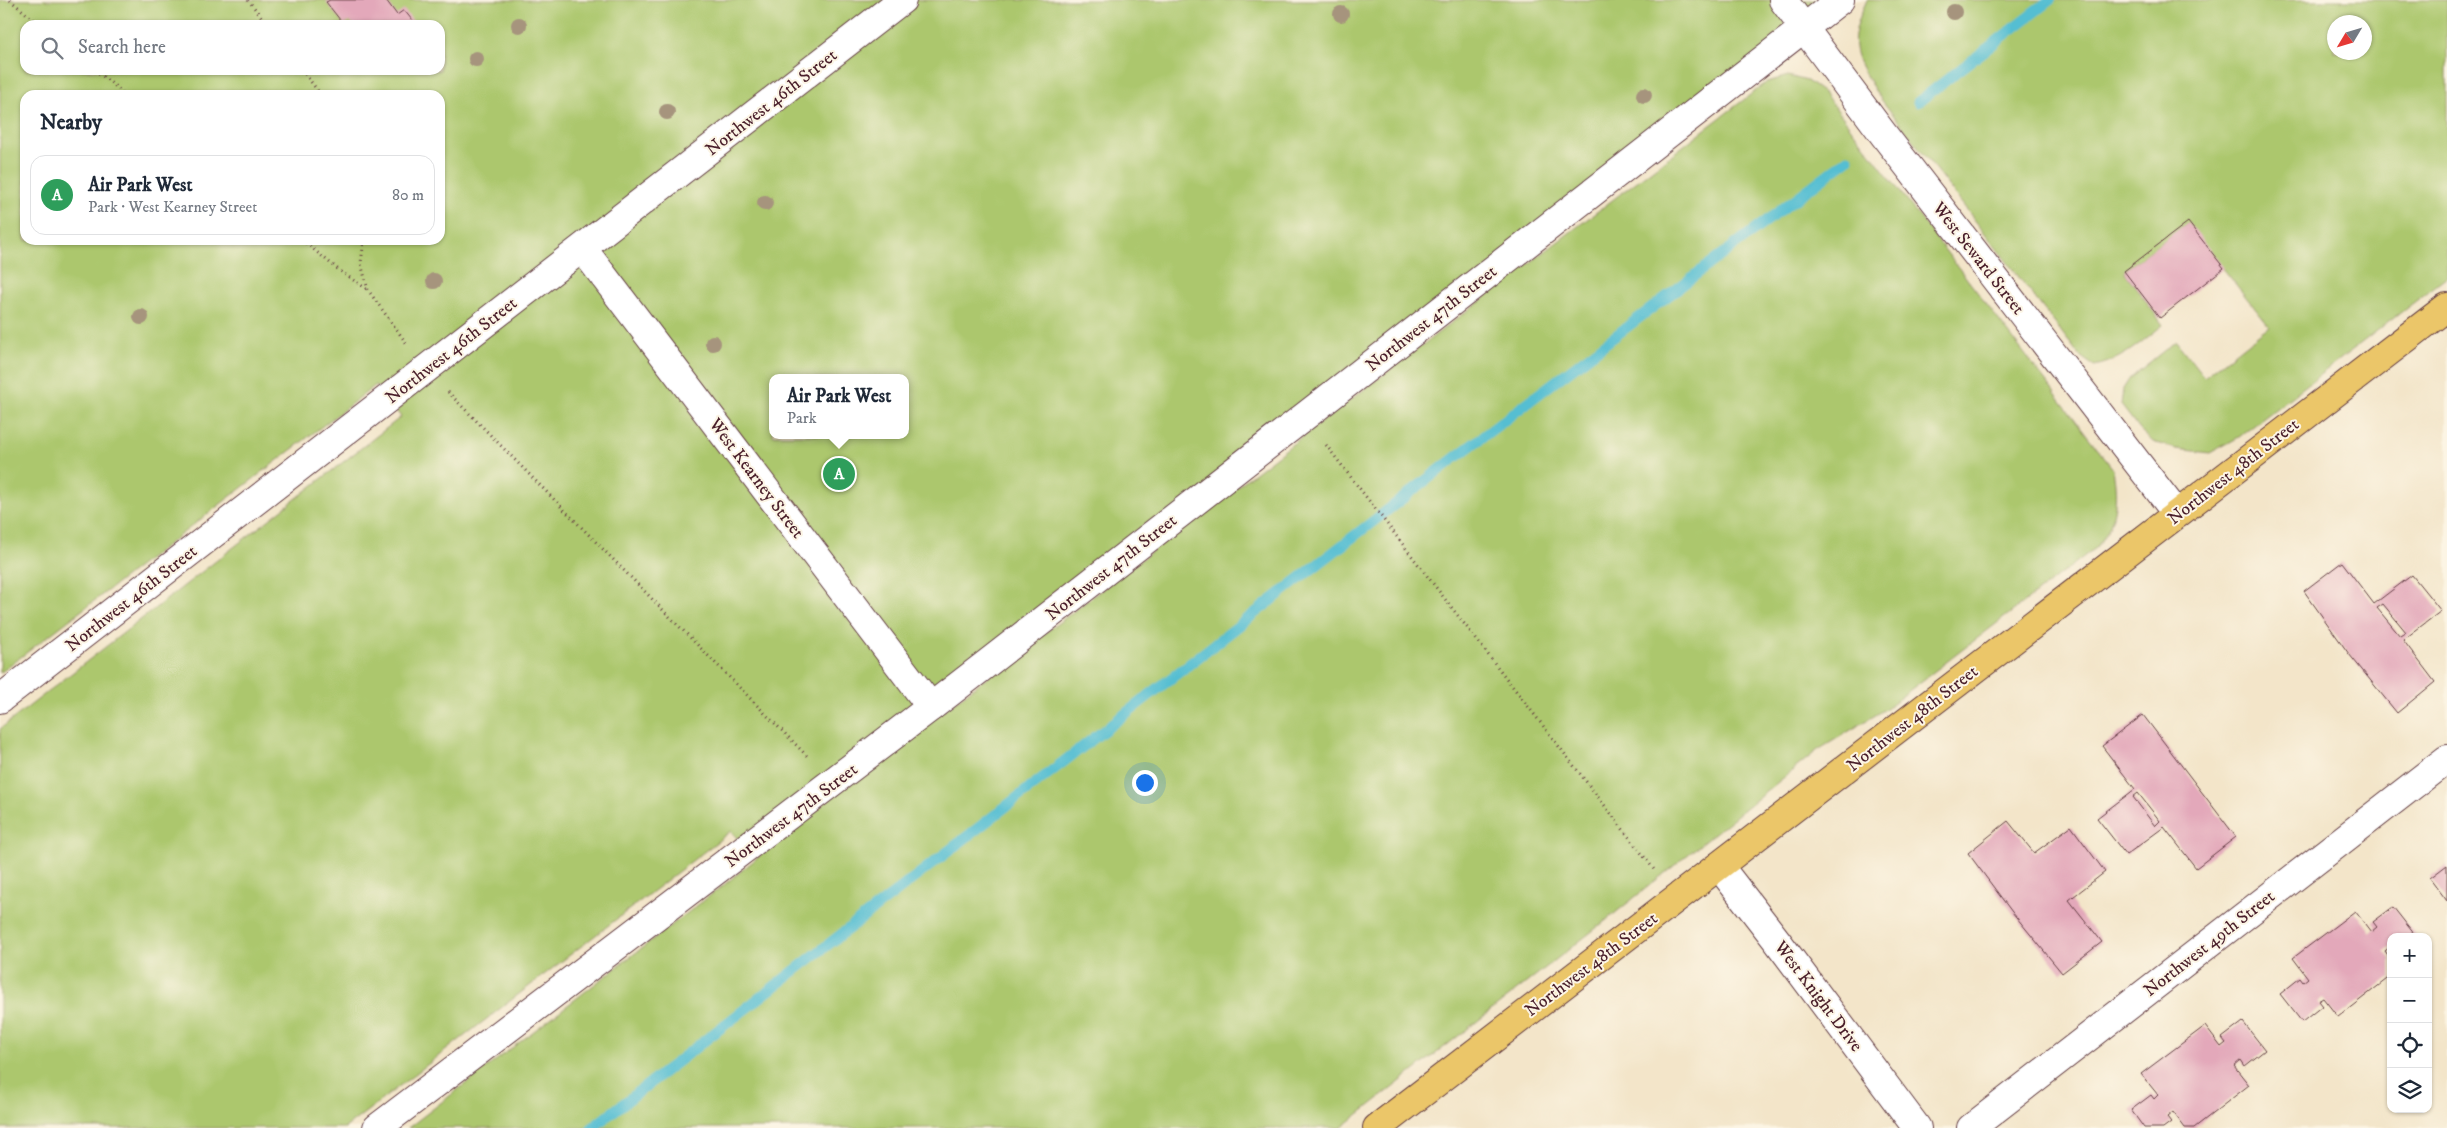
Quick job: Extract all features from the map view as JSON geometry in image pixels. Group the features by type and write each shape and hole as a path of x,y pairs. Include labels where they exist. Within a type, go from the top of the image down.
{"main road":[{"name":"Northwest 48th Street","path":"1377,1128 2447,307"}],"street":[{"name":"Northwest 46th Street","path":"0,699 902,0"},
{"name":"West Seward Street","path":"1783,0 1884,135 2177,514"},
{"name":"Northwest 47th Street","path":"377,1128 833,782 1840,0"},
{"name":"West Kearney Street","path":"583,249 930,707"},
{"name":"Northwest 49th Street","path":"1971,1128 2447,758"},
{"name":"West Knight Drive","path":"1719,866 1917,1128"}],"path":[{"path":"10,0 34,20"},
{"path":"248,0 264,20"},
{"path":"101,75 120,90"},
{"path":"306,75 317,90"},
{"path":"308,245 340,271 368,290 426,370 833,782"},
{"path":"363,245 361,263 368,290"},
{"path":"1326,445 1658,875"}],"green space":[{"path":"0,0 1840,0 746,849 731,831 345,1128 0,1128 0,729 401,417 376,385 0,673"},
{"path":"1867,0 2447,0 2447,277 2239,437 2210,453 2176,449 2153,442 2140,430 2121,405 2123,389 2130,378 2176,341 2204,377 2269,326 2187,223 2124,271 2163,325 2131,350 2104,364 2094,366 2080,356 1877,94 1858,59 1855,49 1856,28"},
{"path":"1788,76 1807,81 1825,94 2113,469 2115,501 2112,521 2095,548 1884,710 1818,750 1604,922 1341,1128 408,1128 725,884 863,772 1767,82"}],"building":[{"path":"330,0 386,0 397,15 404,10 412,20 340,20 326,2"},
{"path":"2188,222 2224,268 2160,318 2124,271"},
{"path":"2342,562 2374,604 2412,575 2441,611 2403,640 2435,682 2397,713 2349,654 2304,591","holes":["2383,604 2406,632 2400,636 2377,608"]},
{"path":"2143,715 2236,837 2196,868 2164,827 2126,855 2097,818 2135,789 2102,746","holes":["2138,793 2160,821 2155,826 2133,797"]},
{"path":"2008,821 2034,853 2071,826 2105,872 2069,900 2102,942 2062,973 2012,912 1968,853"},
{"path":"2447,865 2447,901 2430,878"},
{"path":"2393,907 2413,933 2387,933 2387,949 2385,951 2387,954 2387,979 2338,1017 2323,998 2318,1001 2322,1006 2302,1022 2280,994 2300,978 2303,982 2308,978 2293,958 2355,911 2371,932 2377,927 2373,922"},
{"path":"2243,1022 2265,1050 2245,1066 2241,1060 2234,1066 2249,1085 2194,1128 2185,1128 2173,1112 2167,1117 2171,1122 2163,1128 2144,1128 2131,1110 2151,1095 2154,1099 2158,1095 2141,1074 2205,1026 2221,1047 2226,1043 2222,1038"}],"waterway":[{"path":"1918,102 2050,0"},
{"path":"592,1128 1456,457 1848,159"}],"place":[{"name":"Air Park West","path":"839,474"}]}
